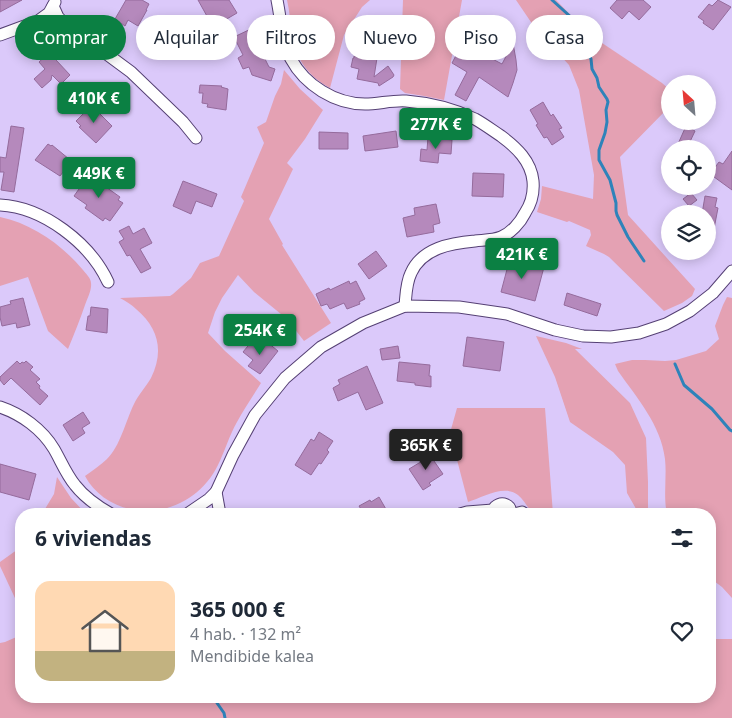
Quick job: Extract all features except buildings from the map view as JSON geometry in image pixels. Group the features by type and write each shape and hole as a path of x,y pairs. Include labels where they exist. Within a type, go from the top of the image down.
{"street":[{"path":"277,0 284,39 291,60 310,83 322,92 335,98 364,104 404,101 440,106 474,118 506,140 521,154 530,169 533,179 531,198 528,208 517,225 501,237 440,247 425,255 419,260 410,274 405,306"},
{"path":"46,15 54,3"},
{"path":"0,35 15,29"},
{"path":"114,60 131,72 183,122 196,138"},
{"path":"0,205 26,209 52,222 76,239 95,260 108,282"},
{"path":"196,508 209,500 216,492 255,414 285,378 321,347 363,323 405,306 459,307 507,314 555,330 583,336 611,337 639,333 674,320 712,293 732,271"},
{"path":"0,406 11,410 41,433 53,448 74,484 99,508"},
{"path":"216,492 219,508"},
{"path":"496,508 497,505 503,503 510,508"}],"shaded area":[{"path":"287,0 370,0 357,15 345,15 345,33 330,88 310,73 300,60 335,60 335,15 290,15"},
{"path":"403,0 462,0 459,15 445,15 445,60 451,60 444,100 405,93 400,89 401,60 435,60 435,15 402,15"},
{"path":"516,0 556,0 571,15 526,15"},
{"path":"603,44 661,82 661,115 620,157 628,215 661,251 661,260 669,260 695,289 692,296 664,311 609,257 586,246 591,235 590,230 569,221 567,222 537,212 542,186 593,199 594,175 579,90 569,65 564,60 603,60"},
{"path":"284,70 300,89 323,110 287,163 293,169 269,219 282,245 331,323 304,341 287,319 254,292 238,275 222,298 208,333 261,383 234,427 218,465 203,487 193,496 182,502 165,508 126,508 116,505 98,493 85,476 105,461 116,448 131,410 151,378 158,350 157,341 150,324 129,303 120,298 170,296 191,278 200,263 219,256 244,201 241,197 264,143 257,127 266,122 281,84"},
{"path":"0,217 24,225 46,237 66,252 90,279 90,291 68,349 48,331 28,277 0,286"},
{"path":"727,297 732,298 732,598 716,582 716,508 666,508 665,459 659,435 647,412 615,364 632,360 676,360 706,351 719,339 715,326"},
{"path":"536,336 582,349 575,349 630,403 646,438 648,508 636,508 627,493 625,465 613,452 570,422 555,377"},
{"path":"457,408 545,408 553,508 528,508 518,495 506,491 493,493 468,502 450,433"},
{"path":"57,477 80,508 46,508 54,494"},
{"path":"15,551 15,598 0,566 0,562"},
{"path":"15,638 15,703 716,703 716,639 732,639 732,718 0,718 0,643"}],"waterway":[{"path":"552,0 573,19 583,36 585,47 591,59 592,69 599,87 607,99 607,122 599,150 599,160 610,180 617,215 628,237 644,261"},
{"path":"675,364 684,385 712,409 732,431"},
{"path":"217,703 225,718"}]}
